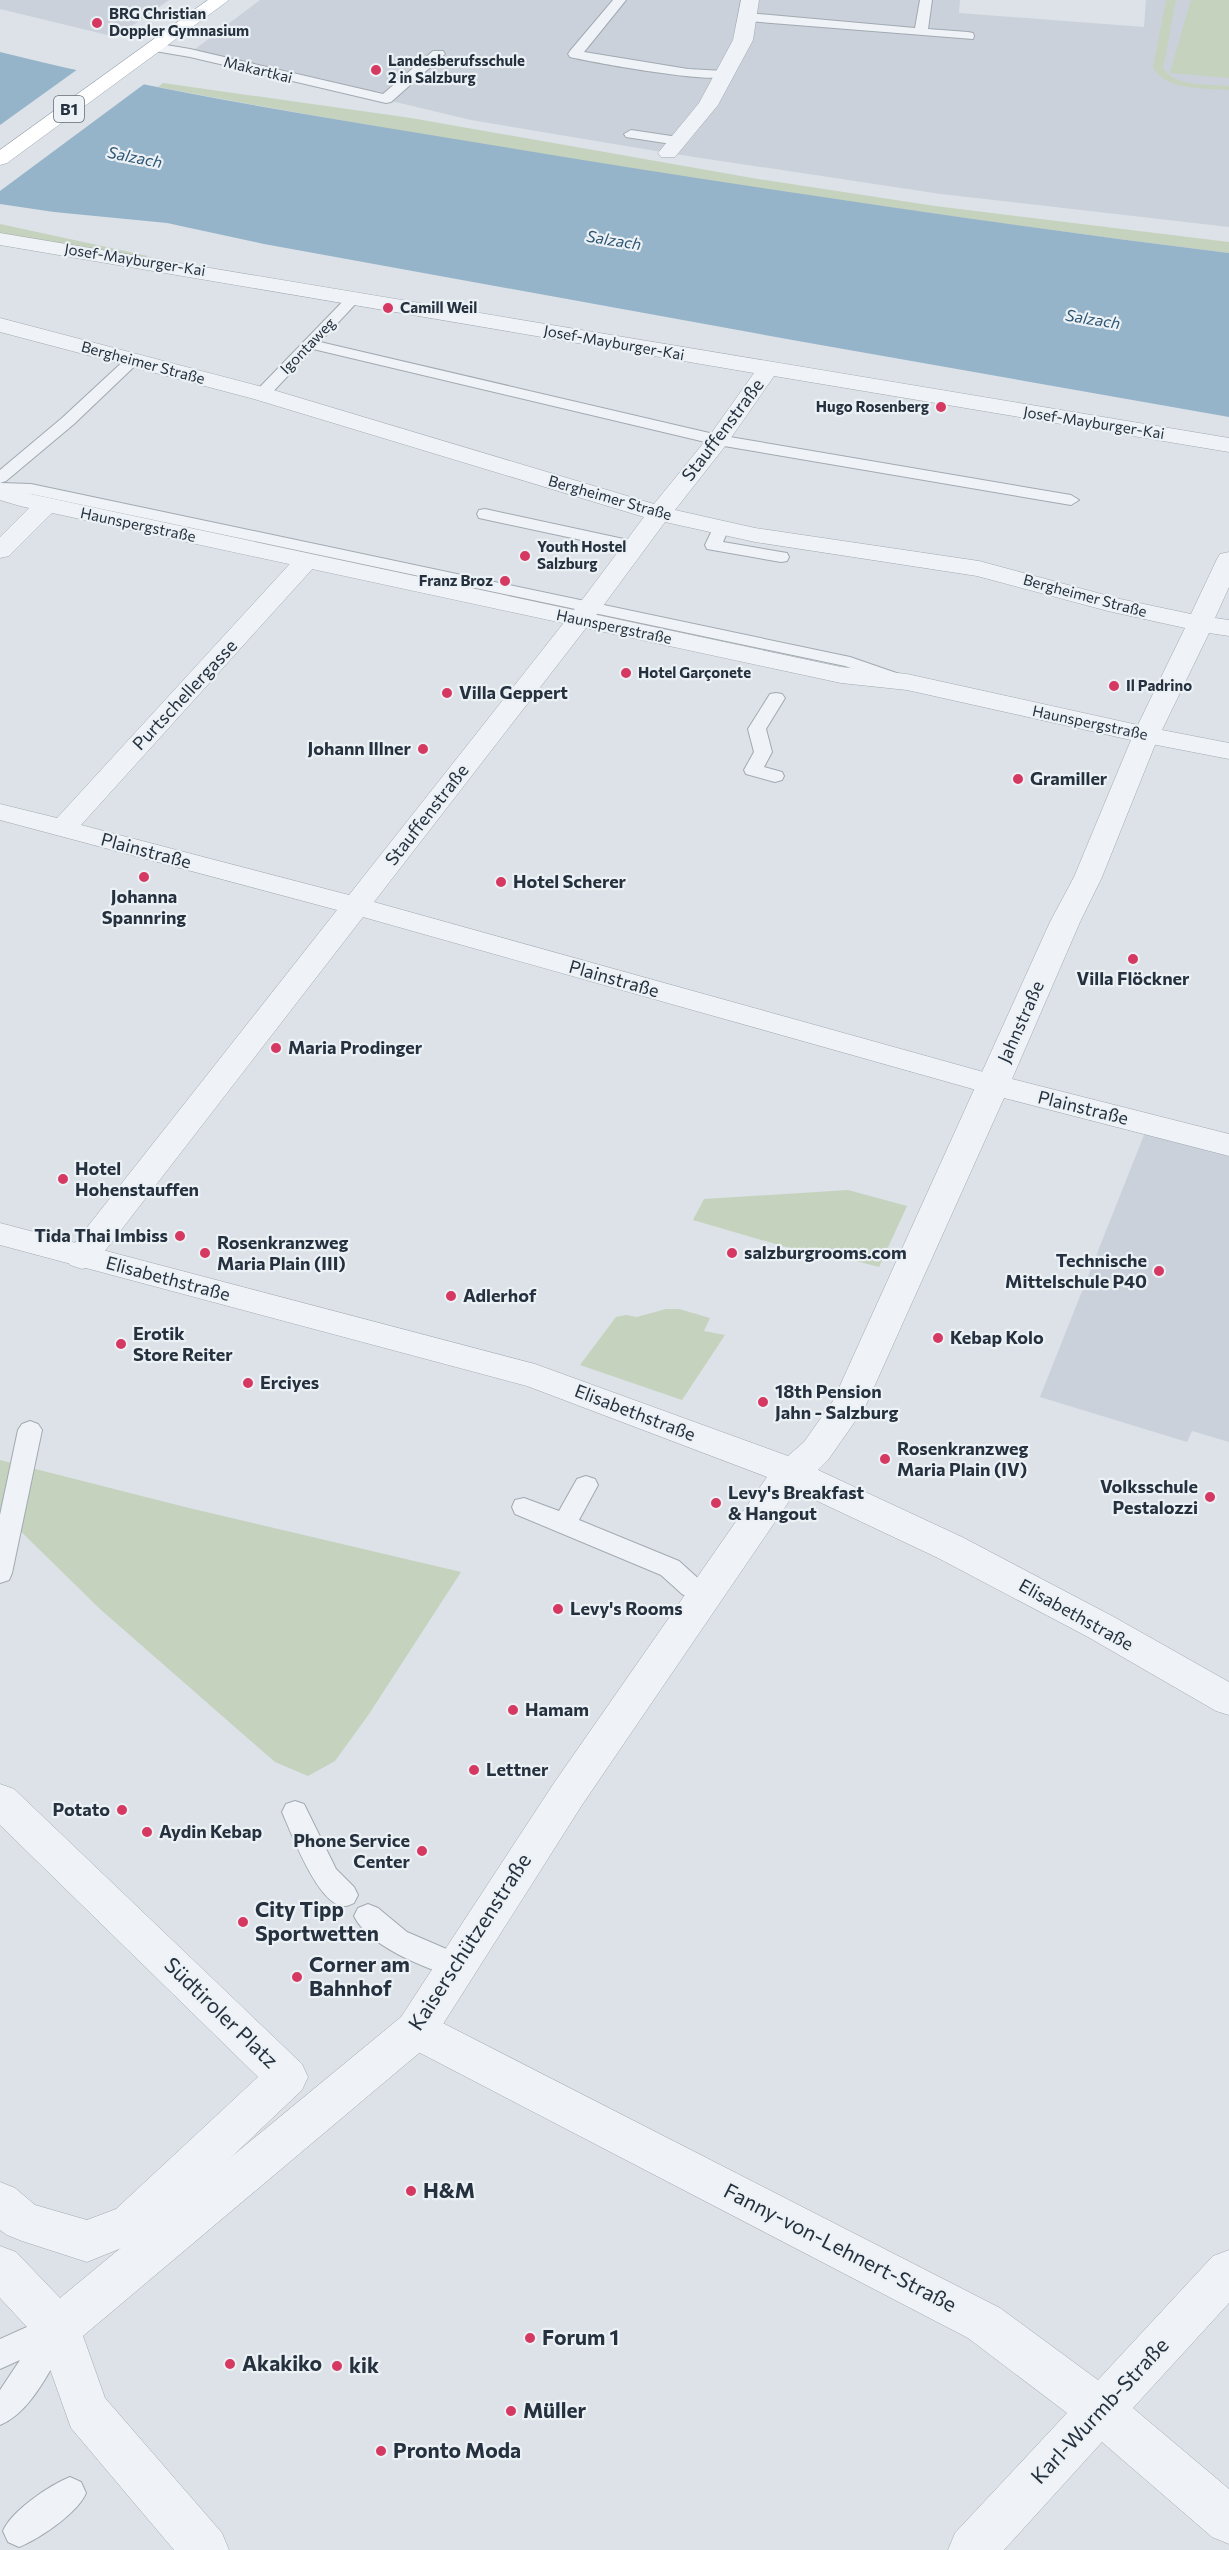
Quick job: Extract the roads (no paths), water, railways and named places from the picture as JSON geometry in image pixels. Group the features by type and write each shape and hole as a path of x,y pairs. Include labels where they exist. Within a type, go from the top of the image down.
{"main road":[{"name":"B1","path":"0,159 220,0"}],"street":[{"path":"673,147 708,105 743,40 749,9"},
{"name":"Josef-Mayburger-Kai","path":"0,239 217,273 767,370 1229,445"},
{"name":"Bergheimer Straße","path":"0,325 262,394 660,513 721,528 979,569 1117,606 1229,628"},
{"name":"Stauffenstraße","path":"82,1257 584,613 633,546 718,440 767,370"},
{"name":"Haunspergstraße","path":"0,490 46,505 306,561 584,613 841,675 907,682 1229,751"},
{"path":"0,551 46,505"},
{"name":"Jahnstraße","path":"793,1474 816,1450 848,1407 1065,922 1088,877 1146,735 1229,559"},
{"name":"Purtschellergasse","path":"63,829 306,561"},
{"name":"Plainstraße","path":"0,812 356,906 994,1085 1229,1145"},
{"name":"Elisabethstraße","path":"0,1234 535,1376 759,1458 949,1547 1101,1627 1154,1666 1229,1700"},
{"name":"Kaiserschützenstraße","path":"58,2328 416,2030 455,1966 568,1794 780,1485 793,1474"},
{"name":"Südtiroler Platz","path":"0,1800 287,2077 130,2224 87,2241 22,2221 0,2202"},
{"name":"Fanny-von-Lehnert-Straße","path":"416,2030 984,2323 1101,2411 1229,2520"},
{"path":"0,2266 58,2328 87,2412 205,2550"},
{"name":"Karl-Wurmb-Straße","path":"972,2550 1229,2271"}],"lane":[{"path":"620,0 575,54 688,72 724,75"},
{"path":"921,31 926,0"},
{"path":"749,9 968,36"},
{"name":"Makartkai","path":"154,47 190,53 386,99 438,54"},
{"path":"631,134 673,147"},
{"name":"Igontaweg","path":"262,394 354,298"},
{"path":"310,344 718,440 1071,500"},
{"path":"0,478 68,421 134,359"},
{"path":"0,490 31,489 584,613"},
{"path":"485,514 633,546"},
{"path":"721,528 713,545 781,557"},
{"path":"775,776 753,771 763,752 757,729 776,698"},
{"path":"0,1573 30,1430"},
{"path":"564,1524 586,1485"},
{"path":"524,1507 670,1568 691,1587 705,1594"},
{"path":"295,1812 326,1876 344,1895"},
{"path":"368,1916 397,1940 455,1966"},
{"path":"0,2354 58,2328"},
{"path":"0,2410 14,2398 58,2328"},
{"path":"19,2531 70,2493"}],"water":[{"name":"Salzach","path":"0,52 116,79 233,101 562,157 943,215 1229,253 1229,417 264,244 167,223 54,212 0,204"}],"place":[{"name":"BRG Christian Doppler Gymnasium","path":"97,23"},
{"name":"Landesberufsschule 2 in Salzburg","path":"376,70"},
{"name":"Camill Weil","path":"388,308"},
{"name":"Hugo Rosenberg","path":"941,407"},
{"name":"Youth Hostel Salzburg","path":"525,556"},
{"name":"Franz Broz","path":"505,581"},
{"name":"Hotel Garçonete","path":"626,673"},
{"name":"Il Padrino","path":"1114,686"},
{"name":"Villa Geppert","path":"447,693"},
{"name":"Johann Illner","path":"423,749"},
{"name":"Gramiller","path":"1018,779"},
{"name":"Johanna Spannring","path":"144,877"},
{"name":"Hotel Scherer","path":"501,882"},
{"name":"Villa Flöckner","path":"1133,959"},
{"name":"Maria Prodinger","path":"276,1048"},
{"name":"Hotel Hohenstauffen","path":"63,1179"},
{"name":"Tida Thai Imbiss","path":"180,1236"},
{"name":"Rosenkranzweg Maria Plain (III)","path":"205,1253"},
{"name":"salzburgrooms.com","path":"732,1253"},
{"name":"Technische Mittelschule P40","path":"1159,1271"},
{"name":"Adlerhof","path":"451,1296"},
{"name":"Kebap Kolo","path":"938,1338"},
{"name":"Erotik Store Reiter","path":"121,1344"},
{"name":"Erciyes","path":"248,1383"},
{"name":"18th Pension Jahn - Salzburg","path":"763,1402"},
{"name":"Rosenkranzweg Maria Plain (IV)","path":"885,1459"},
{"name":"Volksschule Pestalozzi","path":"1210,1497"},
{"name":"Levy's Breakfast & Hangout","path":"716,1503"},
{"name":"Levy's Rooms","path":"558,1609"},
{"name":"Hamam","path":"513,1710"},
{"name":"Lettner","path":"474,1770"},
{"name":"Potato","path":"122,1810"},
{"name":"Aydin Kebap","path":"147,1832"},
{"name":"Phone Service Center","path":"422,1851"},
{"name":"City Tipp Sportwetten","path":"243,1922"},
{"name":"Corner am Bahnhof","path":"297,1977"},
{"name":"H&M","path":"411,2191"},
{"name":"Forum 1","path":"530,2338"},
{"name":"Akakiko","path":"230,2364"},
{"name":"kik","path":"337,2366"},
{"name":"Müller","path":"511,2411"},
{"name":"Pronto Moda","path":"381,2451"}]}
